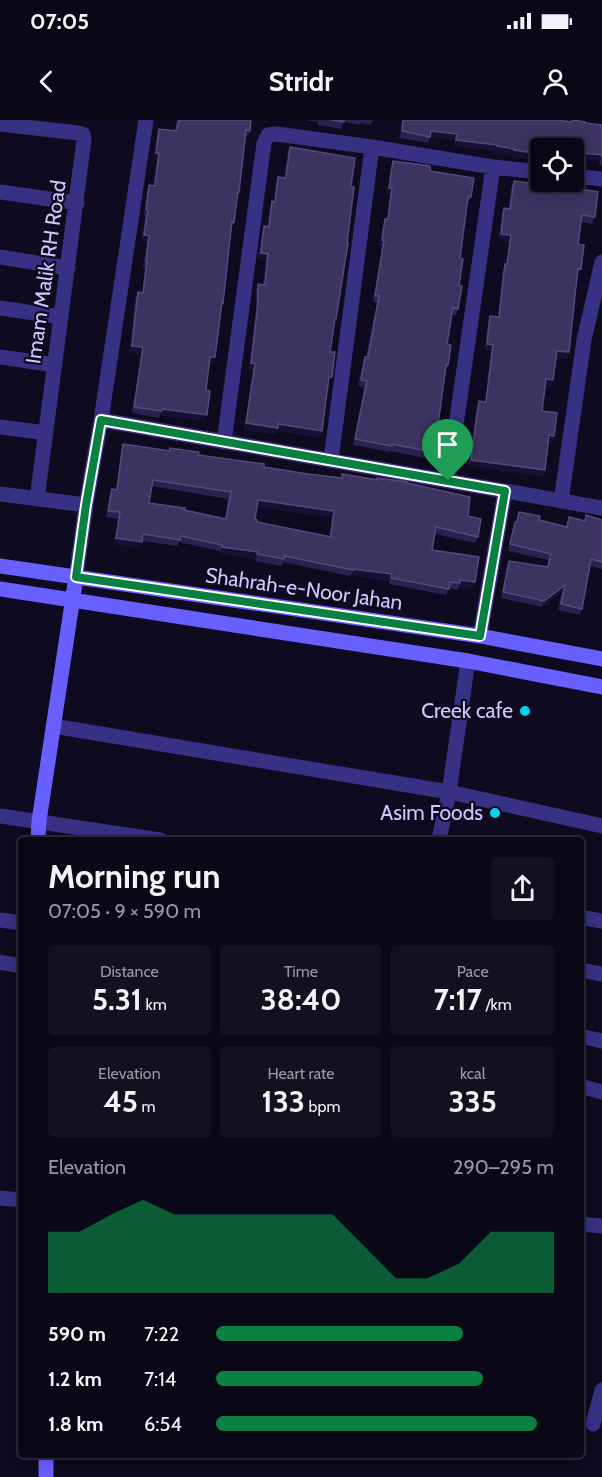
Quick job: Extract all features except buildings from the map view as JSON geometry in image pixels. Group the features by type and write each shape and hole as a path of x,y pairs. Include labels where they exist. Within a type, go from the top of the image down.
{"main road":[{"name":"Shahrah-e-Noor Jahan","path":"0,566 480,636 596,658"},
{"path":"38,837 76,577"},
{"path":"0,589 468,661 602,687"},
{"path":"584,682 596,658"},
{"path":"46,1458 46,1477"}],"street":[{"path":"76,577 146,120"},
{"name":"Imam Malik RH Road","path":"0,124 83,134 84,140 37,499"},
{"path":"224,442 264,143 268,135 277,134 372,147 530,171"},
{"path":"331,460 372,147"},
{"path":"448,481 494,167"},
{"path":"584,177 602,179"},
{"path":"0,192 77,203"},
{"path":"0,257 68,268"},
{"path":"561,501 584,340 602,262"},
{"path":"0,308 62,316"},
{"path":"0,357 55,365"},
{"path":"101,420 602,508"},
{"path":"0,427 46,433"},
{"path":"480,636 505,491"},
{"path":"0,494 86,505"},
{"path":"441,837 468,661"},
{"path":"53,726 449,792 602,826"},
{"path":"0,816 141,837"},
{"path":"584,917 602,921"},
{"path":"0,920 18,923"},
{"path":"0,962 18,965"},
{"path":"584,971 602,974"},
{"path":"584,1037 602,1041"},
{"path":"584,1087 602,1092"},
{"path":"0,1198 18,1200"},
{"path":"584,1224 602,1226"},
{"path":"593,1424 602,1390"}],"place":[{"name":"Creek cafe","path":"525,711"},
{"name":"Asim Foods","path":"495,813"}],"route":[{"path":"101,420 448,481 505,491 480,636 76,577 101,420"}]}
